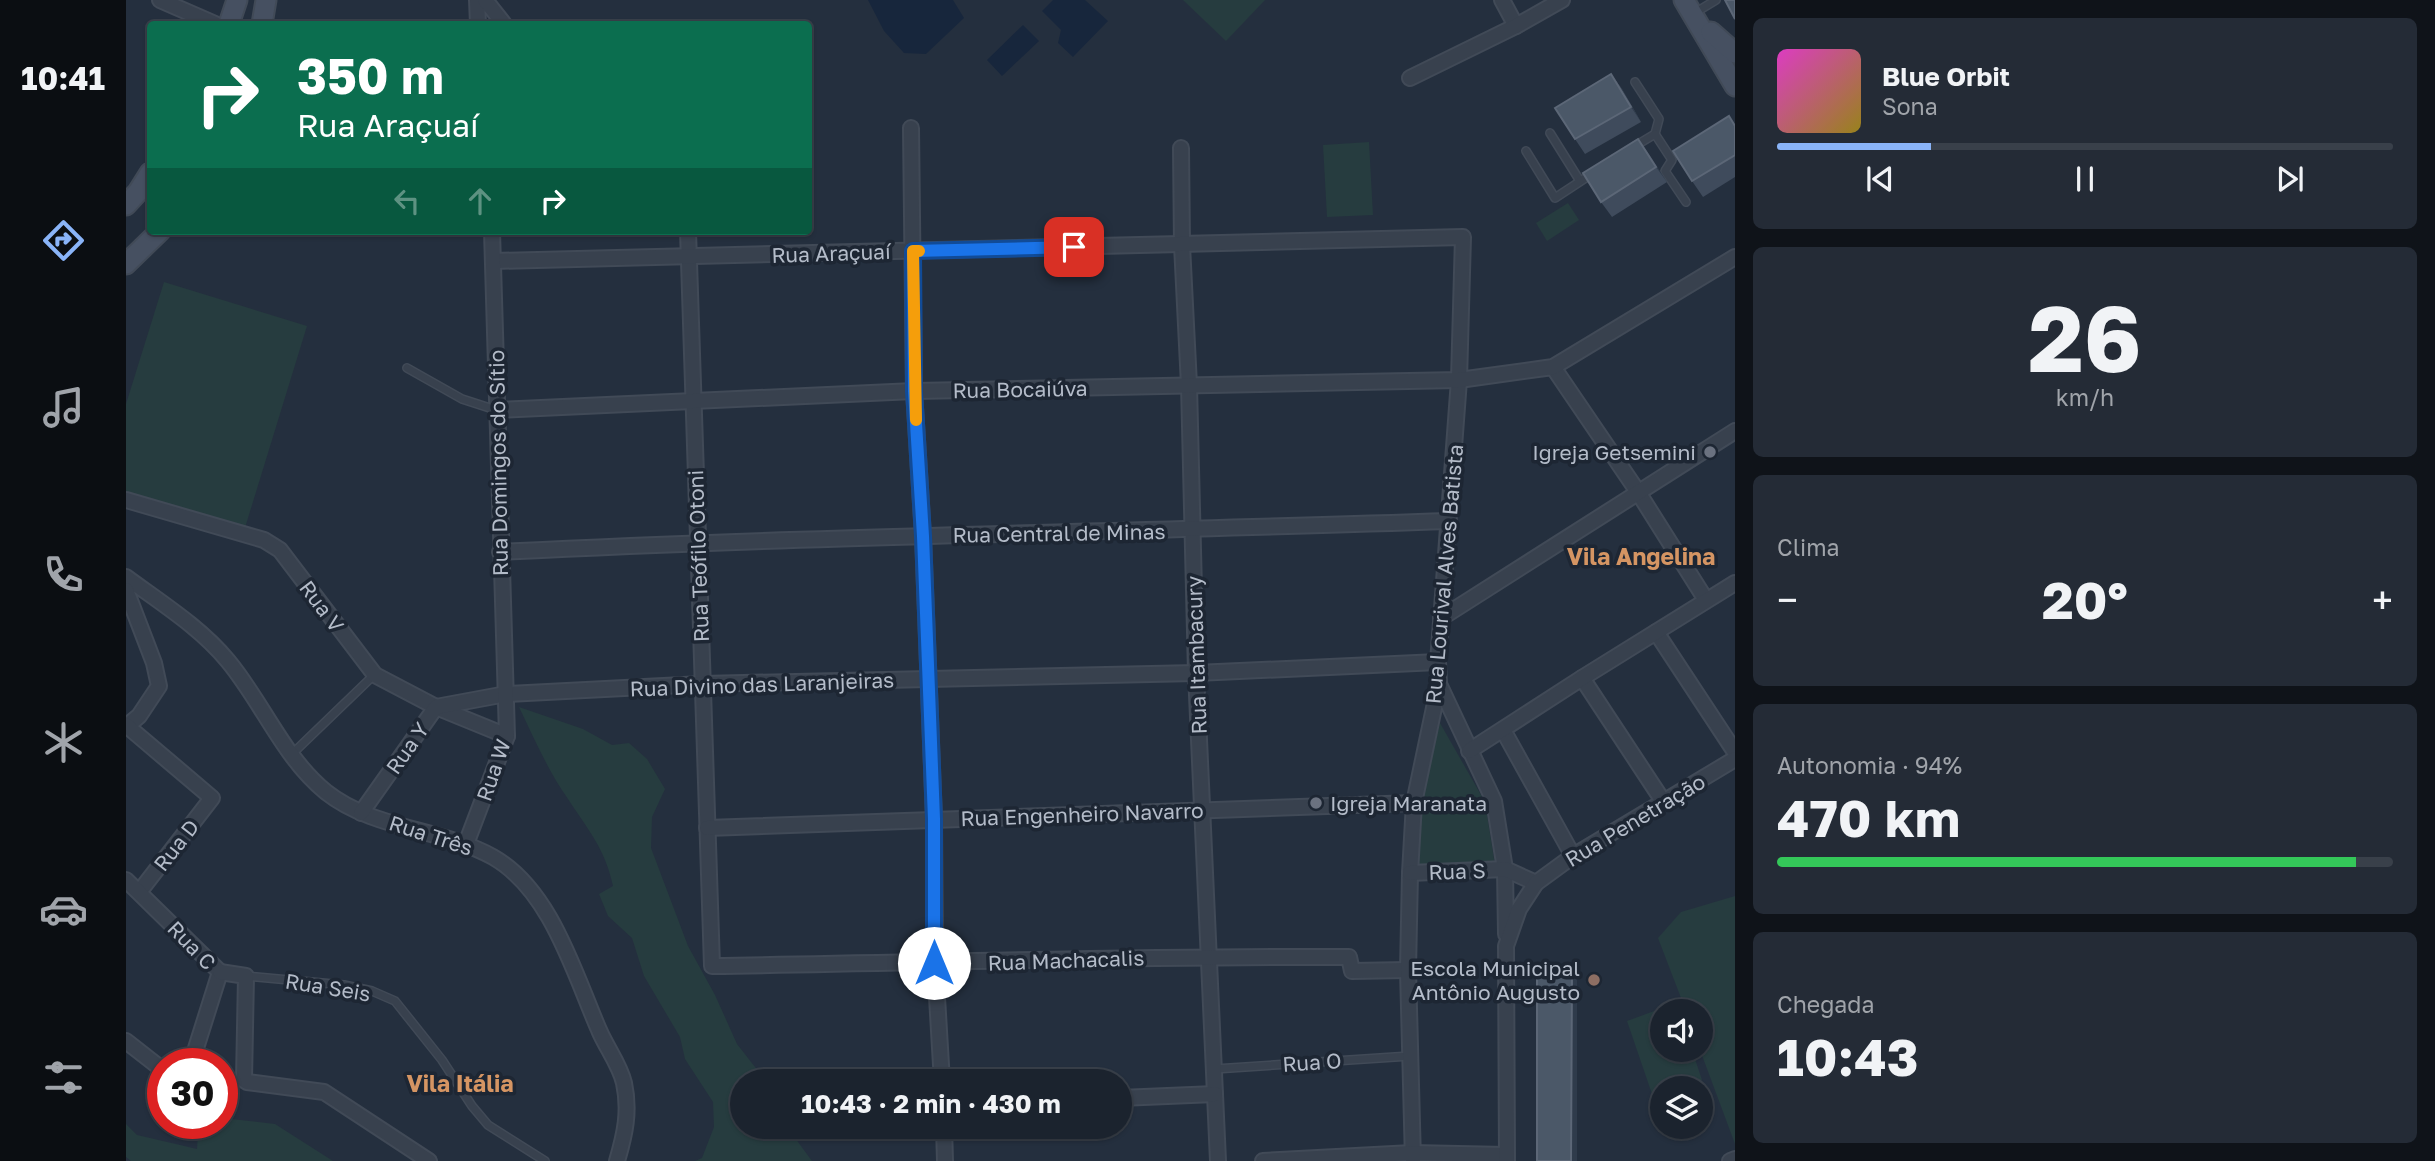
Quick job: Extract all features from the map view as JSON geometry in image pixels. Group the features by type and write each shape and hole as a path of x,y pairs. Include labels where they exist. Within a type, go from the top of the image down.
{"street":[{"path":"160,0 208,21"},
{"path":"230,21 237,0"},
{"path":"262,21 266,0"},
{"path":"477,0 478,21"},
{"path":"485,0 502,21"},
{"path":"1502,0 1516,26"},
{"path":"1410,78 1516,26 1562,0"},
{"path":"1692,12 1735,53"},
{"path":"1692,12 1735,86"},
{"path":"911,128 914,391 923,536 934,819 934,963 941,1069"},
{"name":"Rua Itambacury","path":"1181,148 1196,673 1218,1161"},
{"path":"126,205 147,178"},
{"path":"126,264 156,235"},
{"name":"Rua Domingos do Sítio","path":"492,235 506,694"},
{"name":"Rua Teófilo Otoni","path":"688,235 712,966"},
{"name":"Rua Araçuaí","path":"494,261 1463,237"},
{"name":"Rua Lourival Alves Batista","path":"1413,1157 1408,970 1410,873 1415,803 1439,684 1438,662 1459,380 1463,237"},
{"path":"1706,600 1638,492 1553,367 1735,257"},
{"name":"Rua Bocaiúva","path":"496,410 914,391 1459,380 1553,367"},
{"path":"1441,618 1735,431"},
{"name":"Rua V","path":"126,500 264,540 280,550 375,675 436,707 507,736"},
{"name":"Rua Central de Minas","path":"500,552 698,542 1449,521"},
{"name":"Rua Três","path":"126,577 198,630 229,662 291,755 327,792 361,813 466,844 496,859 525,883 552,922 624,1082 627,1127 617,1161"},
{"path":"1469,751 1735,583"},
{"path":"126,590 154,663 159,686 139,716 126,726"},
{"path":"1656,632 1735,752"},
{"name":"Rua Divino das Laranjeiras","path":"506,694 702,684 1196,673 1438,662"},
{"path":"1582,678 1664,801"},
{"path":"1263,1161 1413,1157 1507,1158 1504,869 1494,801 1439,684"},
{"name":"Rua Y","path":"361,813 436,707 506,694"},
{"name":"Rua W","path":"466,844 507,736 506,694"},
{"name":"Rua D","path":"126,726 212,798 140,891"},
{"path":"1503,730 1573,856"},
{"name":"Rua Penetração","path":"1536,883 1573,856 1735,759"},
{"name":"Rua Engenheiro Navarro","path":"707,828 1415,803"},
{"path":"1504,869 1536,883 1519,909 1506,946"},
{"name":"Rua S","path":"1410,873 1504,869"},
{"name":"Rua C","path":"126,880 220,972 196,1048"},
{"name":"Rua Machacalis","path":"712,966 1209,956 1349,957 1352,971 1408,970"},
{"path":"220,972 246,976 244,1080 324,1092 429,1161"},
{"path":"126,1041 147,1057"},
{"path":"1132,1097 1215,1094"},
{"path":"944,1139 945,1161"},
{"path":"1730,1161 1735,1159"}],"lane":[{"path":"1692,12 1716,0"},
{"path":"1623,154 1655,134 1659,119 1635,82"},
{"path":"1550,133 1580,181"},
{"path":"1655,134 1672,160"},
{"path":"1526,151 1555,198 1601,168"},
{"path":"1682,155 1672,160 1665,171 1686,202"},
{"path":"407,368 462,398 496,410"},
{"path":"291,755 375,675"},
{"name":"Rua Seis","path":"246,976 344,985 372,991 395,1001 442,1060 488,1125 545,1161"},
{"name":"Rua O","path":"1214,1069 1410,1056"}],"green space":[{"path":"1183,0 1265,0 1226,41"},
{"path":"1369,142 1373,215 1327,217 1323,145"},
{"path":"1568,203 1579,220 1547,241 1536,223"},
{"path":"164,282 307,326 244,531 126,496 126,404"},
{"path":"519,707 583,729 612,745 629,743 647,759 665,789 652,817 651,848 688,946 715,995 737,1044 757,1069 730,1069 730,1139 796,1139 812,1161 695,1161 702,1158 714,1127 713,1102 685,1059 680,1037 644,976 632,938 608,916 599,894 613,886 610,873 595,840 542,754"},
{"path":"1440,723 1485,802 1495,865 1417,864 1419,805"},
{"path":"1735,896 1735,1144 1713,1085 1713,1076 1710,1076 1704,1062 1713,1062 1713,999 1681,999 1658,938 1681,912"},
{"path":"1650,1013 1650,1062 1696,1062 1701,1076 1650,1076 1650,1088 1627,1021"},
{"path":"238,1120 275,1124 333,1161 131,1161 126,1157 126,1124 137,1135 147,1139 197,1149 198,1139 238,1139"}],"water":[{"path":"868,0 953,0 964,18 926,54 904,53 884,31"},
{"path":"1053,0 1085,0 1108,21 1073,57 1058,43 1061,30 1042,11"},
{"path":"1023,25 1039,41 1002,76 987,60"}],"building":[{"path":"1725,0 1735,0 1735,19"},
{"path":"1611,74 1631,107 1575,139 1555,108"},
{"path":"1729,116 1735,126 1735,155 1692,181 1673,151"},
{"path":"1638,139 1656,167 1601,202 1583,173"},
{"path":"1537,972 1572,972 1571,1161 1537,1161"}],"slow traffic":[{"path":"916,420 913,251 919,251"}],"place":[{"name":"Igreja Getsemini","path":"1710,452"},
{"name":"Igreja Maranata","path":"1316,803"},
{"name":"Escola Municipal Antônio Augusto","path":"1594,980"}],"district":[{"name":"Vila Angelina","path":"1641,556"},
{"name":"Vila Itália","path":"460,1083"}],"route":[{"path":"934,963 934,819 923,536 914,391 913,251 1074,247"}]}
